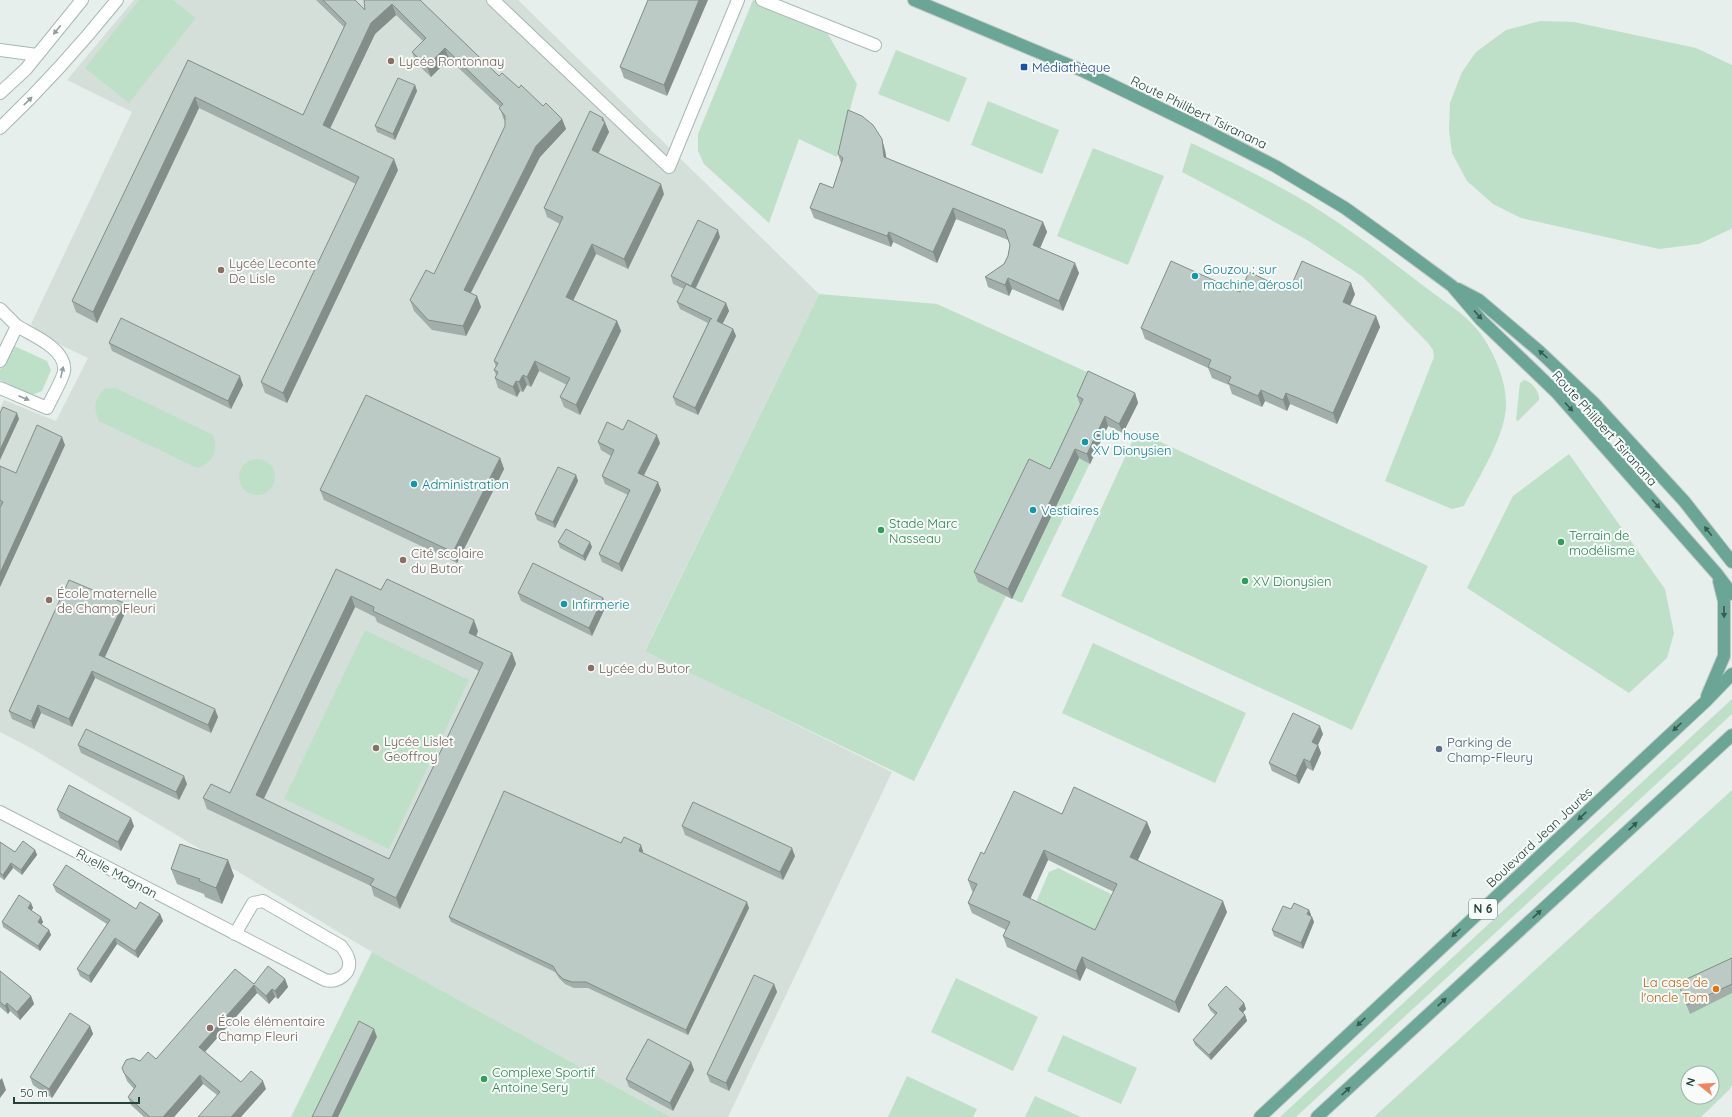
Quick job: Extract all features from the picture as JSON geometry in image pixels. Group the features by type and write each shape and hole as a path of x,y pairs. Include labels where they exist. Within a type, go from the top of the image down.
{"main road":[{"name":"Route Philibert Tsiranana","path":"914,0 1081,70 1275,166 1345,208 1452,286 1479,300 1539,351 1594,403 1684,501 1732,562"},
{"name":"Route Philibert Tsiranana","path":"1452,286 1481,320 1557,393 1717,574 1732,594"},
{"path":"1706,701 1724,656 1724,601 1717,574"},
{"name":"Boulevard Jean Jaurès","path":"1260,1117 1706,701 1732,674"},
{"path":"1317,1117 1732,735"}],"street":[{"path":"0,93 26,68 82,0"},
{"path":"0,128 69,58 117,0"},
{"path":"493,0 669,167 738,0"},
{"path":"762,0 875,45"},
{"path":"0,50 37,55"},
{"path":"0,308 17,326 58,352 64,360 64,372 47,408 0,388"},
{"path":"0,361 17,326"},
{"name":"Ruelle Magnan","path":"0,812 324,980 332,982 339,980 346,972 350,963 348,955 341,946 263,901 253,903 236,934"}],"shaded area":[{"name":"Cité scolaire du Butor","path":"134,0 518,0 819,294 645,650 892,772 728,1117 671,1117 372,952 31,748 0,732 0,408 4,400 56,421 88,358 46,338 31,324 132,112 67,80"}],"green space":[{"path":"139,0 173,0 196,18 129,103 85,68"},
{"path":"753,0 826,31 857,84 837,157 799,139 769,223 704,164 698,151 698,134"},
{"path":"1540,21 1574,22 1696,48 1732,65 1731,229 1699,244 1659,249 1521,218 1493,204 1467,181 1452,153 1449,130 1450,103 1462,72 1476,52 1506,30"},
{"path":"896,50 967,78 949,122 878,94"},
{"path":"988,101 1059,130 1042,174 971,145"},
{"path":"1191,143 1274,184 1306,202 1335,221 1374,248 1454,308 1480,333 1494,357 1504,385 1506,403 1505,415 1502,428 1491,456 1464,506 1452,509 1385,481 1434,357 1433,350 1428,343 1363,277 1307,240 1182,172"},
{"path":"1093,148 1164,176 1128,265 1057,236"},
{"name":"Stade Marc Nasseau","path":"819,294 937,304 1087,372 1138,403 1123,433 1108,426 1022,603 1006,596 914,781 645,651"},
{"path":"12,345 47,361 51,370 42,391 32,395 0,380 0,370"},
{"path":"1524,380 1535,388 1539,400 1518,421 1516,420 1520,383"},
{"path":"116,388 213,435 215,451 211,459 203,466 197,468 99,421 95,408 98,397 104,389"},
{"name":"XV Dionysien","path":"1137,431 1428,566 1352,730 1061,596"},
{"name":"Terrain de modélisme","path":"1569,454 1665,589 1674,633 1667,658 1629,693 1467,588 1513,496"},
{"path":"257,459 267,462 272,467 275,477 272,487 267,492 257,495 247,492 242,487 239,477 242,467 247,462"},
{"path":"365,630 469,680 389,849 284,799"},
{"path":"1093,643 1246,713 1215,783 1062,713"},
{"path":"1732,699 1732,714 1296,1117 1280,1117"},
{"path":"1732,790 1732,1085 1720,1099 1720,1065 1680,1065 1680,1105 1713,1105 1701,1117 1374,1117"},
{"path":"1058,868 1111,894 1111,903 1099,928 1091,933 1038,907 1037,900 1049,872"},
{"path":"372,952 671,1117 291,1117"},
{"path":"956,978 1038,1017 1013,1071 931,1032"},
{"path":"1063,1035 1137,1068 1121,1104 1047,1071"},
{"path":"907,1076 977,1109 973,1117 888,1117"},
{"path":"1035,1096 1081,1117 1025,1117"}],"building":[{"path":"323,0 355,0 365,10 364,0 420,0 499,76 502,73 519,88 521,85 543,106 546,103 562,119 536,146 464,290 477,296 463,326 428,320 410,300 426,270 434,274 472,196 505,126 505,116 499,108 503,104 445,48 427,66 412,52 426,38 392,4 371,23 323,125 394,159 283,393 261,382 359,177 195,97 93,312 72,301 188,60 303,115 346,23"},
{"path":"648,0 699,0 664,85 620,67"},
{"path":"398,78 415,85 393,134 375,126"},
{"path":"848,110 862,116 873,125 882,139 884,157 1043,222 1033,245 1075,263 1059,301 1008,278 1005,285 985,277 1004,264 1008,256 1010,245 1005,230 953,208 933,252 889,232 887,236 810,208 820,183 833,188 843,158 838,154"},
{"path":"590,111 603,118 602,120 605,122 592,150 661,184 624,259 592,244 566,297 617,321 576,405 560,397 570,378 535,361 527,377 523,375 519,382 516,381 513,387 495,378 498,372 494,370 498,363 494,361 563,217 544,208"},
{"path":"698,220 718,230 691,286 671,276"},
{"path":"1171,261 1240,292 1249,272 1289,291 1302,261 1351,283 1343,302 1376,316 1333,413 1286,393 1283,400 1261,390 1258,396 1228,383 1231,377 1208,367 1211,360 1141,328"},
{"path":"686,284 726,303 717,321 733,329 695,408 673,397 711,318 677,302"},
{"path":"121,318 240,376 228,401 109,343"},
{"path":"1088,371 1135,393 1119,424 1105,416 1087,454 1075,449 1008,589 974,572 1029,459 1050,469 1083,399 1077,396"},
{"name":"Administration","path":"366,395 500,458 453,552 320,490"},
{"path":"3,407 17,413 0,450 0,413"},
{"path":"628,420 657,435 638,473 658,482 619,564 599,554 630,490 602,476 614,450 598,442 607,422 623,430"},
{"path":"37,425 62,437 0,573 0,508 3,502 0,500 0,466 16,473"},
{"path":"558,467 576,475 553,522 535,514"},
{"path":"566,529 590,542 583,556 558,542"},
{"name":"Infirmerie","path":"533,563 603,598 589,628 518,593"},
{"path":"336,569 381,590 387,579 474,620 469,633 512,653 396,898 370,885 374,879 203,798 211,784 230,793","holes":["351,596 374,607 373,611 483,663 389,859 256,795"]},
{"path":"69,580 124,603 99,655 215,709 208,725 92,671 69,719 38,705 31,721 9,711"},
{"path":"1293,713 1320,726 1312,742 1318,745 1310,762 1304,759 1296,776 1269,763"},
{"path":"86,729 184,776 176,792 78,745"},
{"path":"69,785 131,818 118,842 57,810"},
{"path":"1074,787 1147,822 1130,857 1223,901 1175,1002 1082,957 1076,971 1003,936 1010,922 968,903 977,884 968,880 981,852 984,854 1014,791 1062,814","holes":["1044,850 1117,884 1095,930 1023,895"]},
{"path":"504,791 621,843 624,837 641,845 639,851 747,902 686,1030 586,982 572,982 563,979 553,966 449,917"},
{"path":"693,802 792,848 780,872 682,826"},
{"path":"23,841 35,850 21,870 11,863 3,875 0,873 0,842 15,852"},
{"path":"180,844 228,860 216,888 199,881 200,879 171,869"},
{"path":"66,865 136,909 140,902 160,914 135,951 115,938 89,976 77,969 110,920 53,885"},
{"path":"19,895 31,903 28,908 41,917 38,922 49,930 38,946 2,922"},
{"path":"1294,903 1309,910 1307,914 1312,917 1301,943 1272,930 1283,906 1291,909"},
{"path":"1732,958 1732,984 1687,1005 1678,983"},
{"name":"École élémentaire Champ Fleuri","path":"268,966 285,979 275,991 272,989 266,996 254,985 199,1047 241,1082 251,1071 263,1081 231,1117 198,1117 220,1092 200,1075 163,1117 150,1117 128,1097 136,1086 124,1073 122,1068 126,1060 133,1058 140,1061 148,1052 156,1059 235,969 254,984"},
{"path":"0,971 31,996 17,1012 7,1003 5,1006 0,1002"},
{"path":"754,975 774,984 726,1083 707,1074"},
{"path":"1226,986 1244,1003 1239,1009 1245,1015 1209,1055 1193,1040 1217,1013 1208,1005"},
{"path":"70,1013 90,1026 49,1089 30,1077"},
{"path":"359,1021 374,1029 332,1117 312,1117"},
{"path":"648,1039 691,1062 670,1103 626,1079"}],"place":[{"name":"Lycée Rontonnay","path":"391,61"},
{"name":"Médiathèque","path":"1024,67"},
{"name":"Lycée Leconte De Lisle","path":"221,270"},
{"name":"Gouzou : sur machine aérosol","path":"1195,276"},
{"name":"Club house XV Dionysien","path":"1085,442"},
{"name":"Administration","path":"414,484"},
{"name":"Vestiaires","path":"1033,510"},
{"name":"Stade Marc Nasseau","path":"881,530"},
{"name":"Terrain de modélisme","path":"1561,542"},
{"name":"Cité scolaire du Butor","path":"403,560"},
{"name":"XV Dionysien","path":"1245,581"},
{"name":"École maternelle de Champ Fleuri","path":"49,600"},
{"name":"Infirmerie","path":"564,604"},
{"name":"Lycée du Butor","path":"591,668"},
{"name":"Lycée Lislet Geoffroy","path":"376,748"},
{"name":"Parking de Champ-Fleury","path":"1439,749"},
{"name":"La case de l'oncle Tom","path":"1716,989"},
{"name":"École élémentaire Champ Fleuri","path":"210,1028"},
{"name":"Complexe Sportif Antoine Sery","path":"484,1079"}]}
